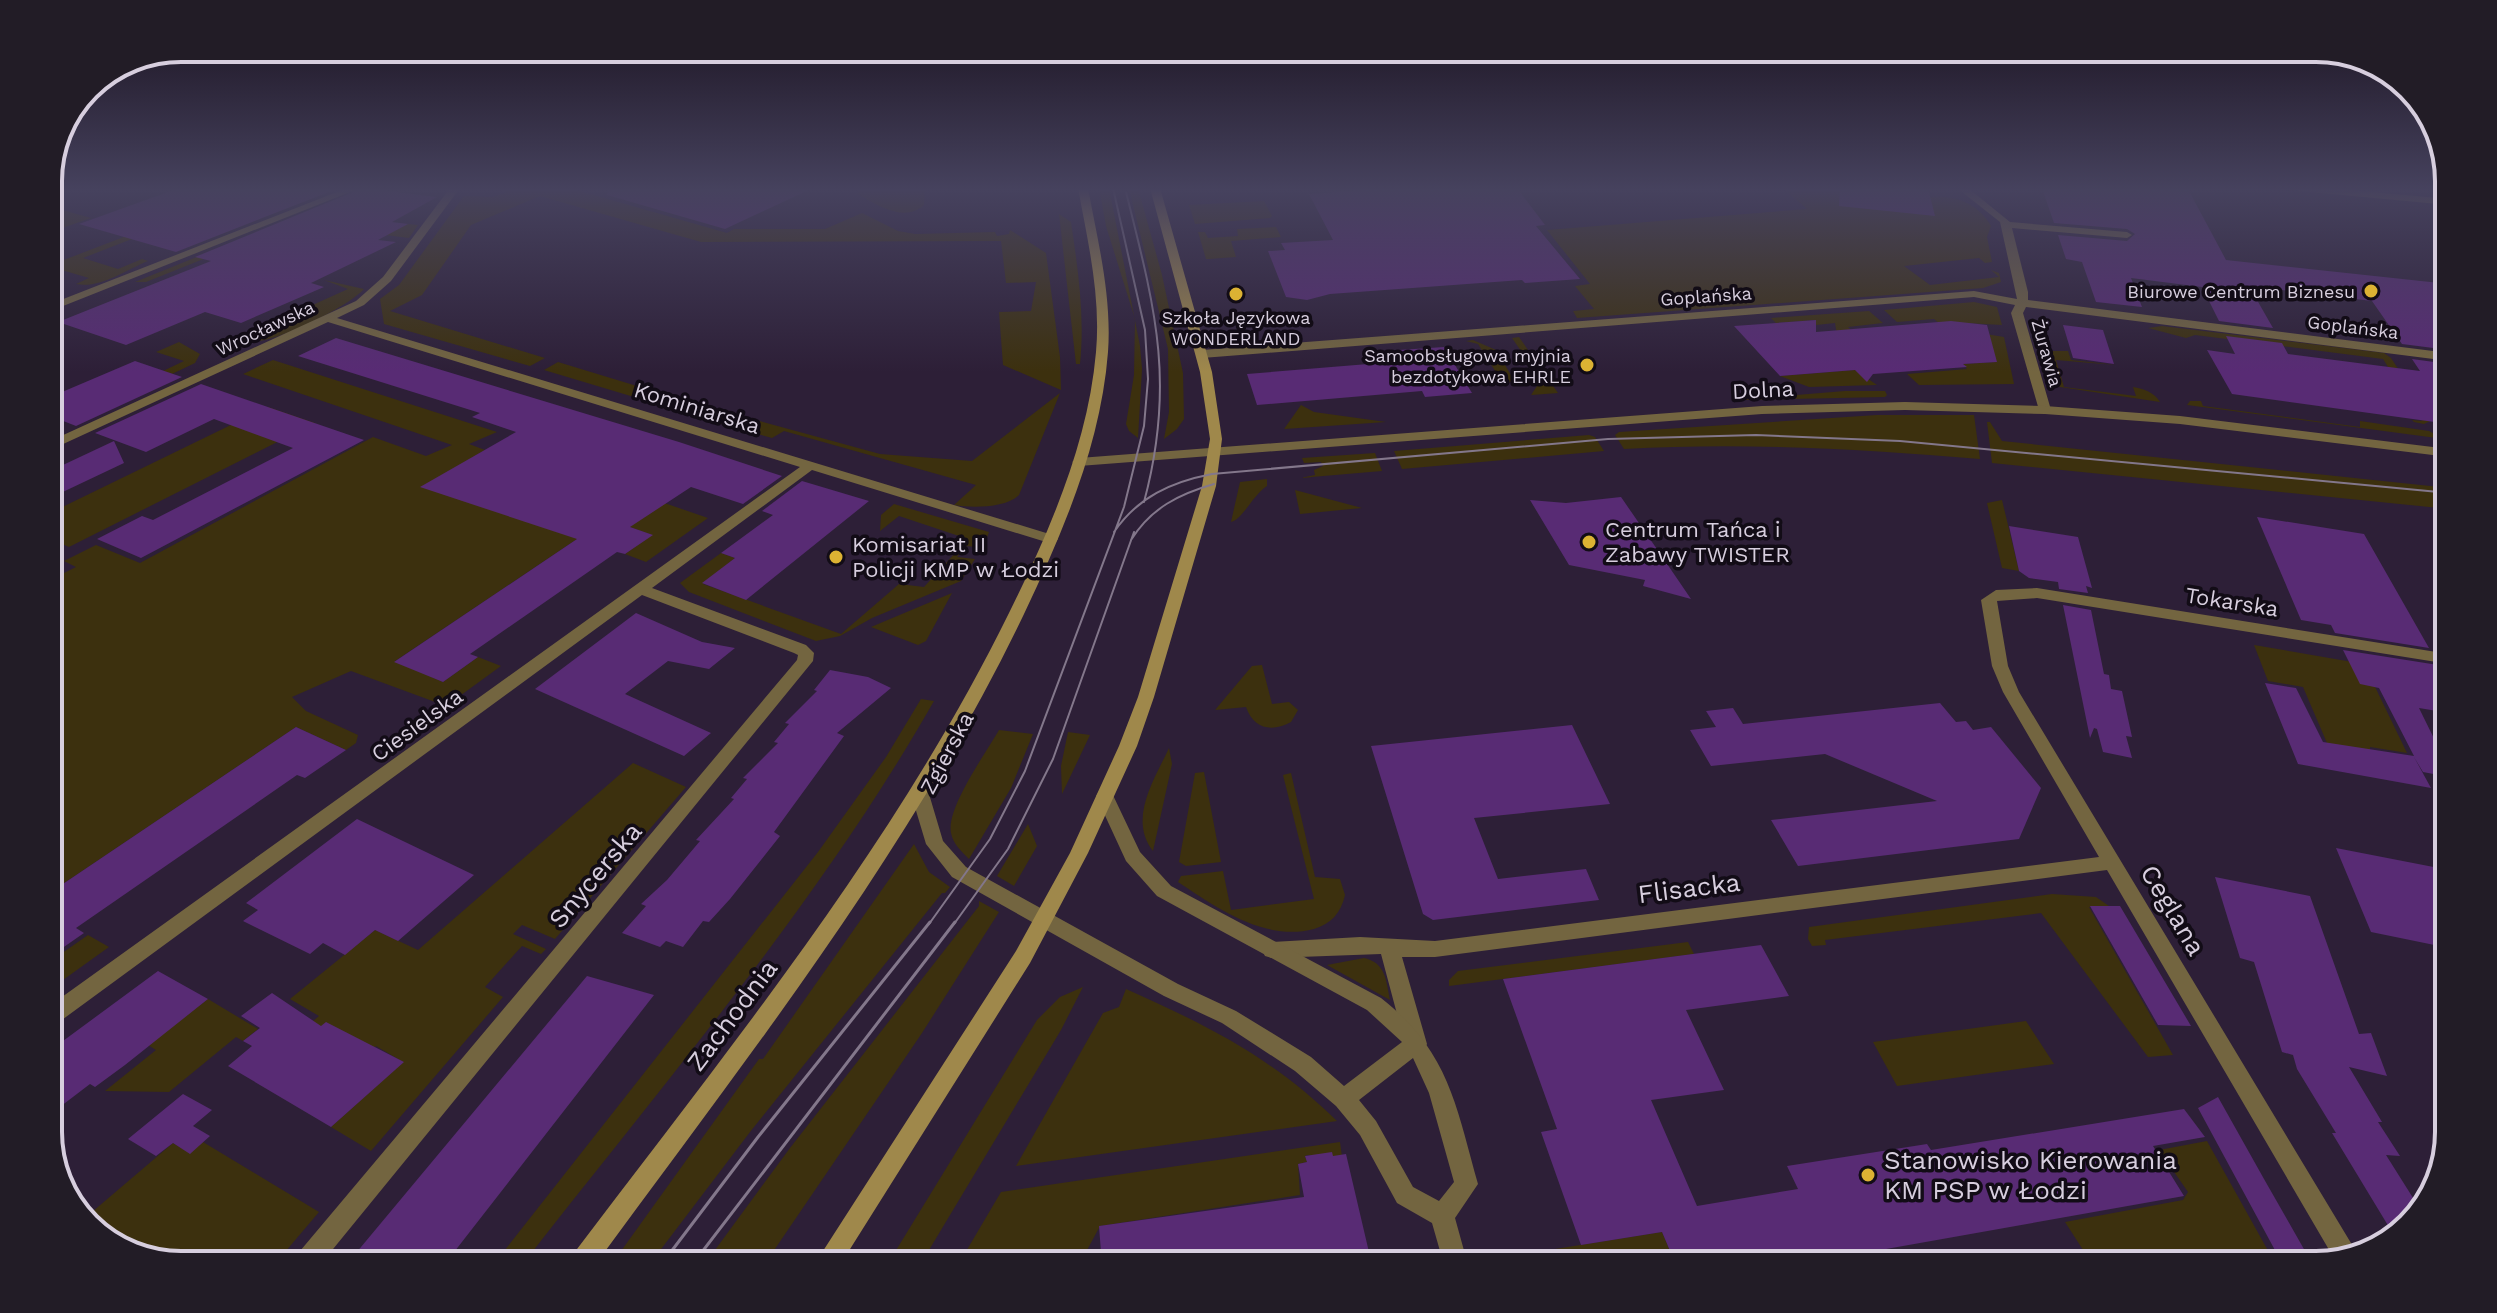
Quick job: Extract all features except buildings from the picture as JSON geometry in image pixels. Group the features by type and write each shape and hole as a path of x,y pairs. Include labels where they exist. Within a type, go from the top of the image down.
{"main road":[{"name":"Zgierska","path":"920,794 979,693 1051,539 1079,462 1099,379 1104,323 1093,249"},
{"path":"835,1251 986,1018 1043,920 1105,796 1146,697 1205,497 1215,452 1216,424 1202,354 1172,249"},
{"name":"Zachodnia","path":"590,1251 806,963 920,794"}],"street":[{"path":"62,303 200,249"},
{"name":"Wrocławska","path":"62,441 330,319 377,290 408,249"},
{"name":"Żurawia","path":"2012,249 2023,300 2017,313 2045,410"},
{"name":"Goplańska","path":"1202,354 1974,294 2023,300 2057,309 2435,355"},
{"name":"Kominiarska","path":"330,319 1051,539"},
{"name":"Dolna","path":"1079,462 1775,409 1905,406 2045,410 2269,429 2435,451"},
{"name":"Ciesielska","path":"62,1009 811,465"},
{"name":"Snycerska","path":"316,1251 805,661 806,653 800,649 640,589"},
{"name":"Tokarska","path":"2008,593 2037,593 2435,657"},
{"name":"Ceglana","path":"2008,593 1989,600 2006,681 2341,1248"},
{"name":"Zgierska","path":"920,794 929,831 946,860 987,890 1264,1037 1303,1064 1344,1099 1377,1141 1405,1195 1442,1216"},
{"path":"1105,796 1124,840 1156,884 1190,908 1374,1004 1399,1024 1416,1044"},
{"name":"Flisacka","path":"1271,950 1298,951 1357,945 1416,951 2112,862"},
{"path":"1389,947 1416,1044 1439,1094 1466,1184 1442,1216 1452,1251"},
{"path":"1344,1099 1416,1044"}],"shaded area":[{"path":"92,249 105,249 83,258 118,269 142,259 148,261 112,278 85,285 76,284 89,278 62,270 62,261"},
{"path":"216,249 228,249 146,282 135,282"},
{"path":"425,249 454,249 422,295 390,311 545,358 530,366 384,324 380,299 399,285"},
{"path":"1002,249 1040,249 1046,253 1060,357 1061,390 1003,365 999,312 1031,311 1036,282 1006,283"},
{"path":"1063,249 1075,249 1078,275 1081,346 1080,364 1076,364"},
{"path":"1113,249 1121,249 1134,316"},
{"path":"1144,249 1155,249 1183,373 1184,419 1164,439 1169,412 1168,349"},
{"path":"1203,249 1234,249 1236,257 1209,259 1206,259"},
{"path":"1562,249 1989,249 1992,262 1985,263 1979,258 1904,266 1930,285 1999,277 1991,270 1999,273 2001,282 1983,288 1577,318 1573,311 1594,309 1575,286 1590,284"},
{"path":"324,280 364,289 341,306 305,325 268,339 242,341 246,335 348,289"},
{"path":"1974,302 1997,307 2002,325 1967,323 1968,331 2004,337 2014,384 1919,385 1907,374 1967,369 1963,364 1996,362 1955,337 1934,319 1897,322 1884,310"},
{"path":"1869,311 1883,323 1848,327 1867,346 1839,348 1835,323 1816,325 1816,320 1776,323 1771,318"},
{"path":"1135,320 1142,369 1138,438 1126,424 1134,375"},
{"path":"2162,326 2384,353 2391,358 2432,420 2424,424 2412,420 2422,421 2383,359 2195,335 2186,338 2148,328"},
{"path":"1519,337 1558,393 1531,395 1541,380 1512,338"},
{"path":"1473,340 1496,350 1514,380 1504,385 1478,344 1466,341"},
{"path":"179,342 200,354 195,363 172,374 163,371 184,361 156,352"},
{"path":"2047,351 2068,351 2071,360 2116,365 2056,360 2064,387 2136,396 2133,387 2148,392 2160,402 2060,387 2056,384"},
{"path":"273,360 497,432 469,444 485,450 422,487 612,485 708,518 646,562 625,554 652,535 607,519 395,661 443,682 478,657 501,666 446,706 351,671 292,697 306,711 358,735 356,743 346,750 296,727 62,885 62,574 76,567 64,561 96,545 140,563 373,437 426,456 452,445 243,374"},
{"path":"558,362 696,404 684,412 544,370"},
{"path":"1855,370 1877,385 1809,387 1780,376"},
{"path":"1885,391 1887,395 1734,400"},
{"path":"1060,393 1019,495 988,506 954,505 976,485 784,431 772,438 718,423 718,418 726,412 880,454 972,461"},
{"path":"2190,401 2201,401 2203,406 2360,427 2360,421 2429,431 2435,438 2187,405"},
{"path":"1301,405 1314,412 1386,422 1284,429"},
{"path":"268,407 315,423 69,547 62,544 62,507"},
{"path":"1877,415 1974,415 1980,459 1802,448 1713,446 1624,449 1615,435 1619,432"},
{"path":"1987,422 2002,441 2435,487 2435,508 1992,463"},
{"path":"1589,435 1595,437 1604,451 1402,469 1394,451"},
{"path":"1375,453 1382,471 1300,478 1315,475 1314,470 1323,466 1321,462 1304,463 1302,458"},
{"path":"1267,479 1267,486 1240,517 1231,522 1240,482"},
{"path":"1295,490 1362,508 1300,514"},
{"path":"2002,500 2019,571 2002,568 1987,503"},
{"path":"894,504 989,532 983,548 967,546 957,557 975,559 961,581 872,618 840,636 816,641 689,592 680,583 721,553 735,558 703,584 841,634 899,584 924,587 968,539 899,516 880,531 881,515"},
{"path":"952,593 926,641 918,645 871,627"},
{"path":"2254,645 2364,664 2407,753 2370,747 2370,754 2327,743 2303,687 2268,681"},
{"path":"1262,665 1272,704 1289,702 1298,710 1291,722 1270,728 1253,720 1246,707 1215,710 1252,666"},
{"path":"921,699 934,701 842,848 685,1059 533,1251 504,1251 818,852 886,757"},
{"path":"999,730 1033,734 1011,788 969,859 954,841 951,822 961,795"},
{"path":"1068,732 1090,735 1062,794 1061,766"},
{"path":"1169,748 1172,764 1153,851 1146,839 1143,813 1151,786"},
{"path":"633,763 686,787 555,939 522,925 513,934 546,949 541,954 522,946 485,987 503,997 371,1151 331,1127 403,1062 376,1046 340,1078 286,1044 319,1016 290,999 375,930 418,950"},
{"path":"1204,772 1221,862 1186,866 1179,862 1195,773"},
{"path":"1291,773 1315,877 1340,879 1345,895 1341,907 1330,921 1314,929 1296,932 1260,927 1242,920 1178,882 1181,876 1223,871 1231,910 1314,899 1283,775"},
{"path":"1028,824 1037,846 1014,886 997,876"},
{"path":"914,844 929,872 950,887 942,893 750,1132 660,1251 621,1251 759,1059 763,1059"},
{"path":"2052,894 2096,897 2109,906 2089,907 2173,1055 2148,1057 2041,913 1825,940 1826,945 1812,946 1808,939 1809,927"},
{"path":"979,901 999,912 922,1033 774,1251 714,1251 790,1148 979,906"},
{"path":"88,935 109,947 62,981 62,953"},
{"path":"1688,942 1694,954 1449,986 1449,980 1458,971"},
{"path":"1364,958 1381,968 1390,1000 1327,965"},
{"path":"1083,987 1061,1030 928,1251 896,1251 1037,1020 1060,997"},
{"path":"1126,989 1238,1045 1288,1079 1337,1121 1016,1166 1103,1013 1119,1007"},
{"path":"208,999 258,1029 243,1041 236,1037 169,1092 105,1091 156,1050 148,1045"},
{"path":"2026,1021 2054,1064 1897,1086 1873,1042"},
{"path":"2207,1141 2268,1251 2084,1251 2065,1222 2183,1200 2188,1192 2159,1150"},
{"path":"203,1142 319,1212 286,1251 181,1251 150,1247 128,1239 93,1211 173,1143 190,1153"},
{"path":"1340,1142 1342,1157 1305,1156 1307,1162 1298,1164 1300,1195 1100,1226 1087,1251 966,1251 1001,1192"},
{"path":"1662,1232 1670,1251 1542,1251"}],"tram line":[{"path":"1115,530 1144,426 1148,379 1145,330 1127,249"},
{"path":"1140,249 1153,310 1160,382 1154,459 1144,501"},
{"path":"1144,501 1169,487 1212,474 1608,439 1756,435 1900,441 2435,492"},
{"path":"1131,540 1147,519 1167,504 1189,492 1214,484"},
{"path":"1115,530 1144,501"},
{"path":"929,924 990,839 1025,771 1115,530"},
{"path":"1131,540 1134,532"},
{"path":"954,924 1008,849 1053,759 1131,540"},
{"path":"672,1251 758,1137 930,922"},
{"path":"703,1251 955,922"}],"place":[{"name":"Biurowe Centrum Biznesu","path":"2371,291"},
{"name":"Szkoła Językowa WONDERLAND","path":"1236,294"},
{"name":"Samoobsługowa myjnia bezdotykowa EHRLE","path":"1587,365"},
{"name":"Centrum Tańca i Zabawy TWISTER","path":"1589,542"},
{"name":"Komisariat II Policji KMP w Łodzi","path":"836,557"},
{"name":"Stanowisko Kierowania KM PSP w Łodzi","path":"1868,1175"}]}
